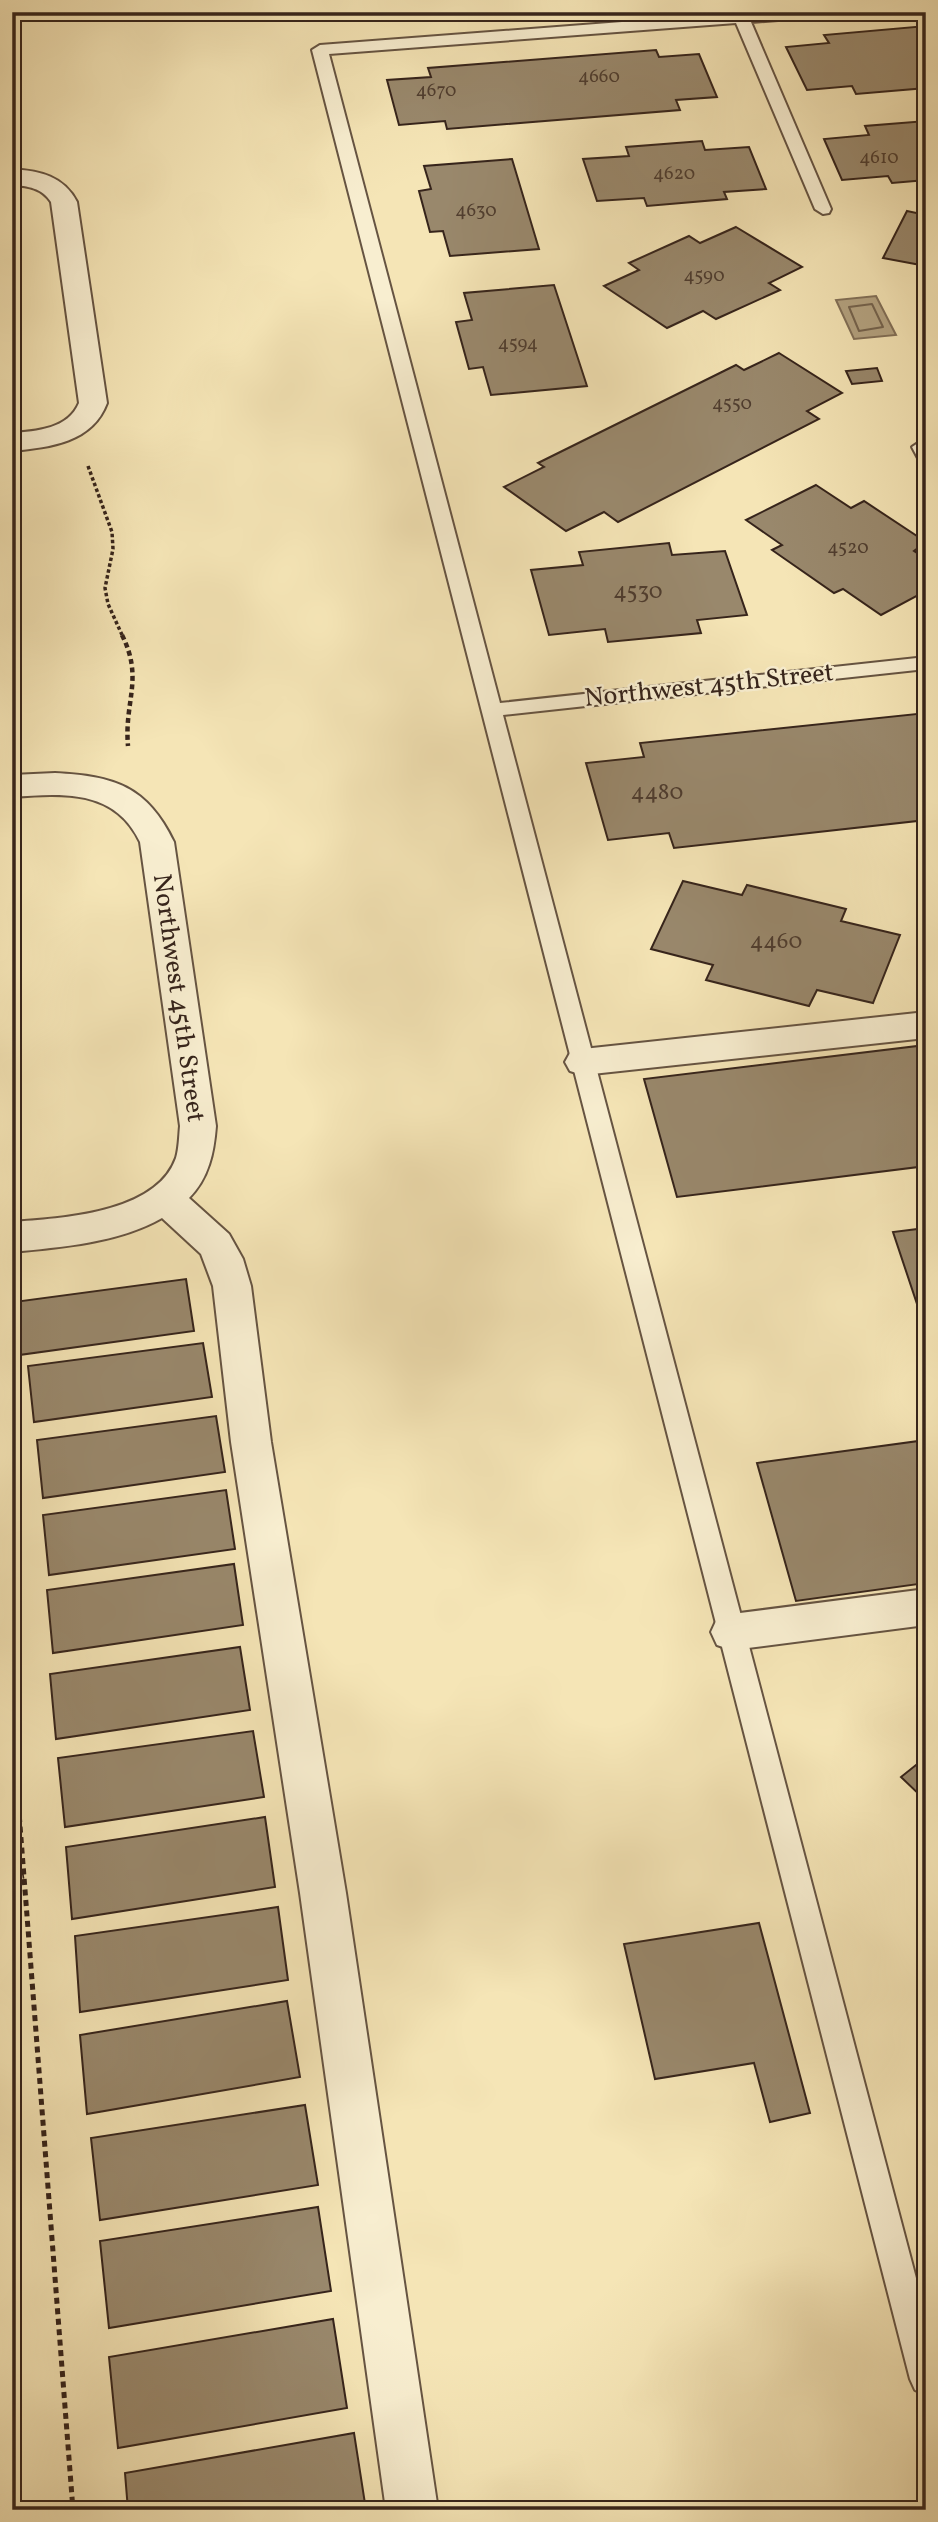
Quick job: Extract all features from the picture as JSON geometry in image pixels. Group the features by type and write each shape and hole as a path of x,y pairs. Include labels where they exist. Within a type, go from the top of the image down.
{"street":[{"path":"12,177 47,183 58,190 64,202 91,381 92,410 80,423 58,434 12,442"},
{"name":"Northwest 45th Street","path":"12,786 61,783 85,785 106,791 132,805 152,828 157,842 198,1126 194,1159 183,1179 164,1197 141,1212 112,1223 82,1229 12,1237"},
{"path":"583,1062 926,1025"},
{"path":"164,1197 215,1244 224,1258 232,1286 251,1442 323,1893 412,2510"},
{"path":"732,1632 926,1607"}],"lane":[{"path":"817,12 320,50 732,1632 915,2295 926,2379"},
{"path":"742,18 823,209"},
{"name":"Northwest 45th Street","path":"492,710 926,663"}],"path":[{"path":"85,461 112,532 106,599 130,650 134,667 135,682 128,717 128,746"},
{"path":"12,1721 73,2510"},
{"path":"12,1878 24,1876"}],"water":[{"path":"876,296 896,335 854,339 836,300"}],"building":[{"path":"926,26 926,88 856,94 852,86 807,90 786,47 829,43 824,35"},
{"path":"656,50 659,57 699,54 717,97 676,100 680,110 447,129 445,121 399,125 387,80 431,77 428,68"},
{"path":"926,121 926,180 892,183 888,176 842,180 824,139 869,135 865,126"},
{"path":"702,141 705,150 749,147 766,189 724,192 727,199 647,206 644,198 597,201 583,159 629,156 626,147"},
{"path":"512,159 539,249 450,256 443,231 430,232 419,191 431,189 424,166"},
{"path":"907,211 926,215 926,266 883,258"},
{"path":"736,227 802,267 769,283 780,290 716,319 703,311 667,328 604,286 639,270 629,263 689,236 700,243"},
{"path":"554,285 587,386 491,395 483,367 469,369 456,322 472,320 464,293"},
{"path":"779,353 842,393 807,411 819,419 618,522 604,512 566,531 504,487 544,467 538,463 736,365 744,370"},
{"path":"877,368 882,381 852,384 846,371"},
{"path":"816,485 851,508 864,501 926,542 914,551 926,559 926,591 881,615 843,589 834,593 772,550 782,545 746,520"},
{"path":"669,543 672,555 725,551 747,615 697,620 701,633 608,642 605,629 549,635 531,570 583,565 579,552"},
{"path":"926,713 926,820 674,848 669,833 608,840 586,763 644,757 640,743"},
{"path":"683,881 742,895 747,885 846,909 841,921 900,935 873,1003 817,990 809,1006 706,980 713,965 651,949"},
{"path":"926,1045 926,1166 677,1197 644,1079"},
{"path":"926,1228 926,1331 893,1232"},
{"path":"186,1279 194,1331 19,1355 14,1302"},
{"path":"203,1343 212,1397 34,1422 28,1366"},
{"path":"216,1416 225,1472 43,1498 37,1440"},
{"path":"926,1440 926,1583 796,1601 757,1463"},
{"path":"226,1490 235,1549 49,1575 43,1515"},
{"path":"234,1564 243,1625 53,1653 47,1590"},
{"path":"240,1647 250,1710 56,1739 50,1674"},
{"path":"253,1731 264,1797 65,1827 58,1758"},
{"path":"926,1757 926,1801 901,1777"},
{"path":"265,1817 275,1887 72,1919 66,1847"},
{"path":"278,1907 288,1980 80,2012 75,1936"},
{"path":"759,1923 810,2113 770,2122 754,2063 655,2079 624,1944"},
{"path":"287,2001 300,2077 87,2114 80,2035"},
{"path":"305,2105 318,2185 100,2220 91,2138"},
{"path":"318,2207 331,2291 109,2328 100,2241"},
{"path":"333,2319 347,2408 118,2448 109,2357"},
{"path":"354,2433 366,2510 128,2510 125,2473"}]}
